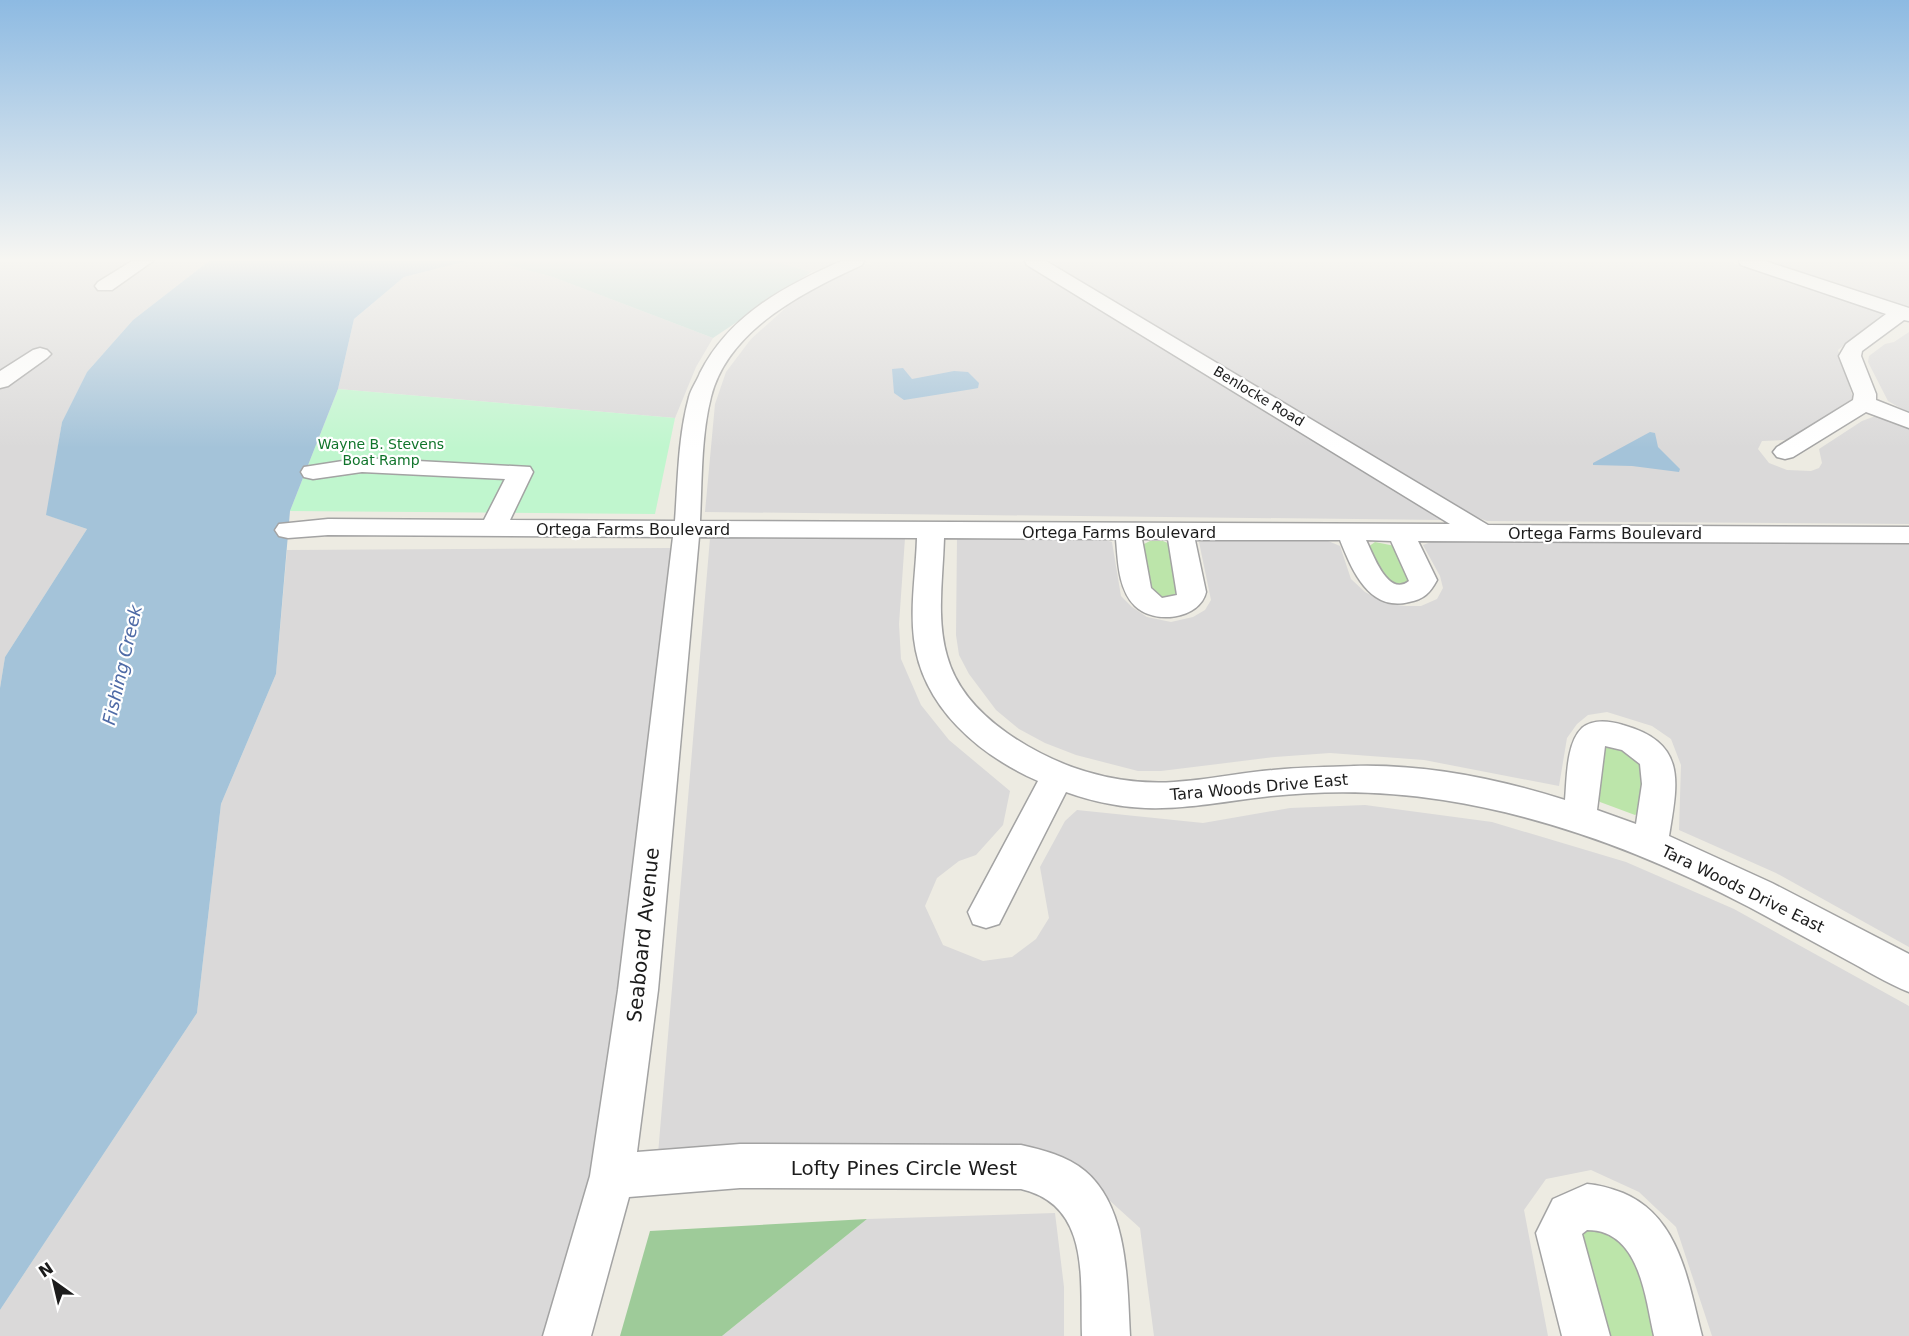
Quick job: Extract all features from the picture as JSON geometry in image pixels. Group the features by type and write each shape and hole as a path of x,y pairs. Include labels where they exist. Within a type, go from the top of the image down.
{"street":[{"name":"Seaboard Avenue","path":"567,1336 612,1176 638,990 687,529 692,450 700,396 716,363 749,323"},
{"name":"Benlocke Road","path":"1137,323 1483,532"},
{"path":"1864,403 1865,394 1850,356 1853,348 1890,323"},
{"path":"0,381 40,354"},
{"path":"1864,403 1909,421"},
{"path":"1785,452 1864,403"},
{"path":"319,464 521,472 493,528"},
{"name":"Ortega Farms Boulevard","path":"288,530 328,527 1909,536"},
{"name":"Tara Woods Drive East","path":"931,530 927,633 933,660 944,687 963,714 986,736 1012,754 1057,777 1089,786 1170,796 1275,783 1360,779 1437,786 1498,796 1579,818 1707,868 1784,906 1909,974"},
{"path":"1128,532 1139,592 1147,601 1168,608 1182,606 1190,600 1192,592 1180,532"},
{"path":"1350,533 1373,582 1391,593 1402,595 1413,592 1420,587 1423,580 1401,533"},
{"path":"1579,818 1588,748 1592,738 1598,734 1626,739 1642,745 1652,753 1657,762 1659,777 1650,844"},
{"path":"986,912 1057,777"},
{"name":"Lofty Pines Circle West","path":"612,1176 740,1167 1021,1167 1049,1174 1073,1190 1088,1210 1099,1237 1106,1336"},
{"path":"1586,1336 1559,1233 1564,1218 1577,1208 1598,1205 1623,1216 1642,1232 1655,1252 1678,1336"}],"shaded area":[{"path":"0,323 130,323 87,372 62,422 47,515 87,529 5,657 0,688"},
{"path":"353,323 675,323 713,338 696,367 675,418 338,389"},
{"path":"675,323 735,323 713,338"},
{"path":"768,323 1128,323 1444,514 1444,520 705,512 715,404 726,372 751,339"},
{"path":"1147,323 1871,323 1838,350 1853,398 1797,436 1786,440 1762,441 1758,449 1769,463 1787,470 1811,471 1819,468 1822,463 1819,449 1862,421 1878,415 1909,426 1909,524 1487,521 1476,517"},
{"path":"1909,332 1909,413 1888,401 1868,362 1869,356 1885,344 1894,342"},
{"path":"724,535 905,538 899,624 901,659 921,705 949,740 1010,791 1003,825 976,855 959,861 937,878 925,906 943,945 983,961 1012,957 1036,939 1049,918 1040,867 1065,821 1077,810 1203,823 1290,808 1365,805 1492,822 1626,862 1734,909 1909,1006 1909,1336 1712,1336 1676,1227 1639,1192 1591,1170 1546,1179 1524,1210 1548,1336 1154,1336 1140,1228 1058,1154 1029,1147 658,1154 710,538"},
{"path":"1096,537 1112,542 1121,596 1147,617 1171,622 1193,617 1205,610 1211,600 1199,542 1215,537 1321,538 1340,546 1351,579 1365,592 1385,603 1404,606 1421,606 1437,599 1443,588 1440,576 1423,545 1439,539 1909,541 1909,947 1776,873 1679,830 1681,765 1671,739 1652,726 1607,712 1588,715 1577,724 1567,738 1559,786 1424,760 1330,753 1275,757 1161,771 1138,771 1076,755 1045,743 1019,729 996,710 969,674 959,655 956,635 957,538"},
{"path":"670,548 676,555 595,1181 550,1336 0,1336 0,1310 197,1013 221,804 276,674 287,550"},
{"path":"1055,1213 1064,1287 1064,1336 722,1336 867,1219"}],"green space":[{"name":"Wayne B. Stevens Boat Ramp","path":"338,389 675,418 655,514 290,511"},
{"path":"1150,541 1163,541 1170,544 1184,592 1175,601 1153,598 1141,548"},
{"path":"1375,542 1395,546 1414,580 1410,587 1386,584 1368,547"},
{"path":"1609,742 1646,761 1641,811 1635,815 1600,802 1595,794 1600,750"},
{"path":"867,1219 722,1336 620,1336 650,1231"},
{"path":"1588,1224 1638,1250 1663,1336 1600,1336 1577,1238"}],"water":[{"name":"Fishing Creek","path":"130,323 353,323 338,389 290,511 276,674 221,804 197,1013 0,1310 0,688 5,657 87,529 46,515 62,422 87,372"},
{"path":"903,368 912,379 954,371 968,372 979,383 978,388 904,400 894,393 892,369"},
{"path":"1650,432 1655,433 1658,447 1680,469 1679,472 1632,466 1593,465 1593,463"}]}
